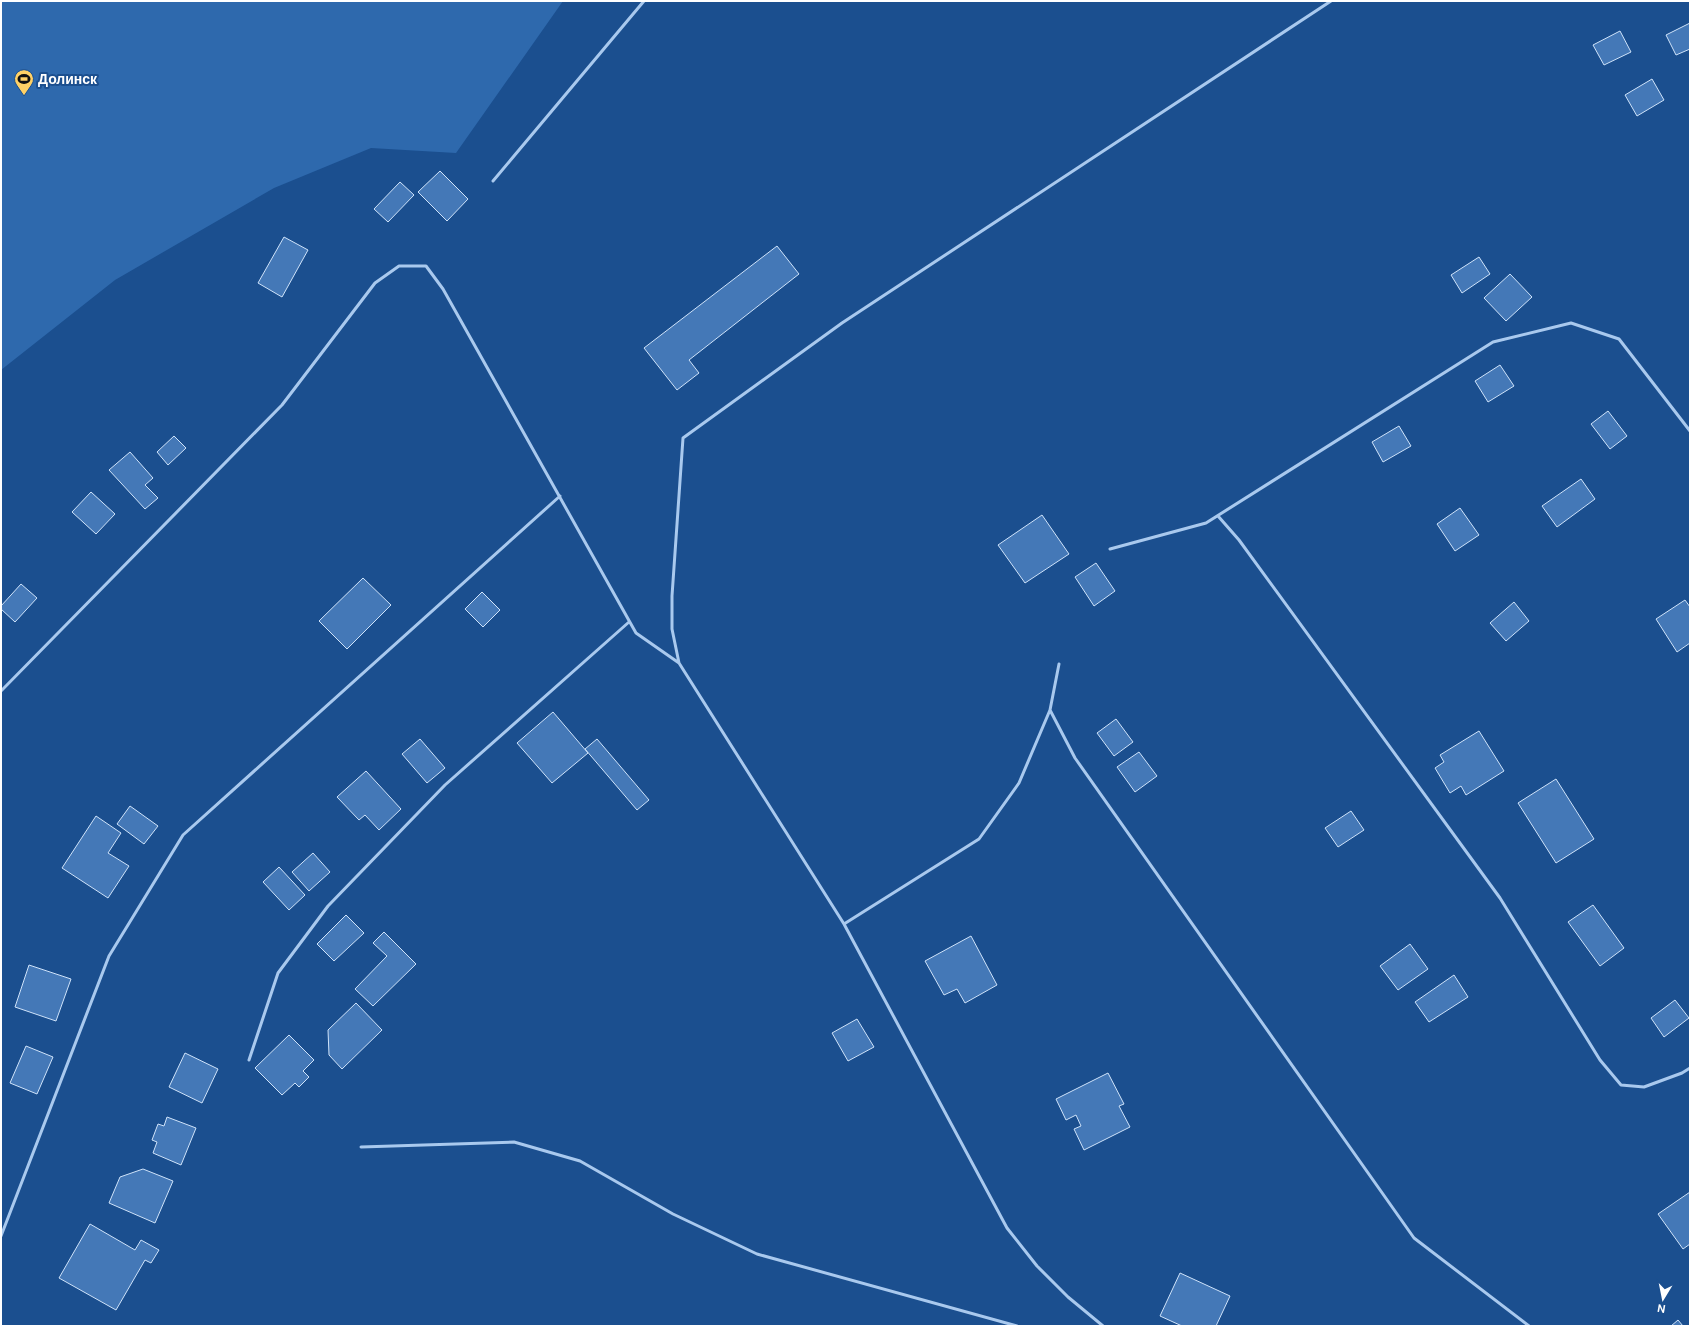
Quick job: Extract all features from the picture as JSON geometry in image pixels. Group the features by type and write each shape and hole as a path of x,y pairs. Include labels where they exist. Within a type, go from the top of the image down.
{"lane":[{"path":"493,181 644,1"},
{"path":"1104,1326 1068,1297 1037,1266 1007,1228 844,924 679,663 672,630 672,596 683,438 842,323 1331,1"},
{"path":"1,691 282,405 375,283 399,266 426,266 443,289 560,496 629,622 636,633 679,663"},
{"path":"1110,549 1206,523 1493,342 1571,323 1619,339 1690,431"},
{"path":"1,1236 109,956 182,835 560,496"},
{"path":"1218,516 1239,540 1500,898 1600,1060 1621,1085 1644,1087 1682,1073 1690,1068"},
{"path":"249,1060 278,973 328,906 445,785 629,622"},
{"path":"844,924 979,839 1019,783 1050,710 1059,664"},
{"path":"1050,710 1075,758 1414,1238 1529,1326"},
{"path":"361,1147 514,1142 580,1161 673,1214 757,1254 1017,1326"}],"shaded area":[{"path":"1,1 563,1 456,153 371,148 274,188 115,280 1,370"}],"building":[{"path":"1690,23 1690,49 1676,55 1666,35"},
{"path":"1620,31 1631,52 1604,65 1593,45"},
{"path":"1652,79 1664,100 1637,116 1625,95"},
{"path":"440,171 468,199 447,221 418,192"},
{"path":"400,182 414,195 388,222 374,209"},
{"path":"284,237 308,250 282,297 258,283"},
{"path":"777,246 799,274 689,360 699,373 677,390 644,348"},
{"path":"1479,257 1490,274 1462,293 1451,275"},
{"path":"1510,274 1532,297 1506,321 1484,298"},
{"path":"1500,365 1514,386 1488,402 1475,381"},
{"path":"1608,411 1627,436 1610,449 1591,424"},
{"path":"1399,426 1411,446 1383,462 1372,442"},
{"path":"174,436 186,448 168,465 157,452"},
{"path":"130,452 153,478 145,485 158,498 145,509 109,470"},
{"path":"1581,479 1595,499 1557,527 1542,506"},
{"path":"91,492 115,514 96,534 72,512"},
{"path":"1460,508 1479,535 1455,551 1437,524"},
{"path":"1042,515 1069,554 1025,583 998,545"},
{"path":"1096,563 1115,591 1094,606 1075,577"},
{"path":"363,578 391,605 347,649 319,621"},
{"path":"21,584 37,598 15,622 1,609 1,606"},
{"path":"482,592 500,610 483,627 465,609"},
{"path":"1685,600 1690,607 1690,643 1677,652 1656,619"},
{"path":"1514,602 1529,621 1506,641 1490,623"},
{"path":"553,712 588,753 552,783 517,743"},
{"path":"1116,719 1133,742 1114,756 1097,733"},
{"path":"1479,731 1504,771 1466,795 1461,786 1450,793 1435,768 1444,762 1440,755"},
{"path":"420,739 445,768 427,783 402,754"},
{"path":"597,739 649,800 637,810 585,749"},
{"path":"1139,752 1157,776 1135,792 1117,767"},
{"path":"366,771 401,809 379,830 365,815 359,820 337,797"},
{"path":"1556,779 1594,839 1556,863 1518,803"},
{"path":"130,806 158,826 144,844 117,824"},
{"path":"1351,811 1364,830 1338,847 1325,828"},
{"path":"96,816 121,833 108,853 129,866 108,898 62,868"},
{"path":"313,853 330,872 309,891 292,872"},
{"path":"279,867 305,895 289,910 263,882"},
{"path":"1593,905 1624,948 1600,966 1568,922"},
{"path":"346,915 364,933 334,961 317,944"},
{"path":"384,932 416,964 373,1006 355,989 387,956 373,943"},
{"path":"971,936 997,985 965,1003 957,989 944,995 925,961"},
{"path":"1410,944 1428,969 1398,990 1380,966"},
{"path":"29,965 71,979 56,1021 15,1007"},
{"path":"1454,975 1468,997 1429,1022 1415,1002"},
{"path":"1675,1000 1689,1018 1664,1037 1651,1018"},
{"path":"356,1003 382,1030 342,1069 329,1055 328,1030"},
{"path":"857,1019 874,1047 848,1061 832,1033"},
{"path":"289,1035 314,1060 303,1071 309,1077 299,1087 295,1083 282,1095 255,1068"},
{"path":"26,1046 53,1057 37,1094 10,1083"},
{"path":"185,1053 218,1069 202,1103 169,1087"},
{"path":"1108,1073 1124,1104 1119,1106 1130,1127 1084,1150 1074,1129 1081,1126 1076,1115 1066,1120 1056,1099"},
{"path":"167,1117 196,1128 181,1165 153,1153 157,1142 152,1140 158,1124 164,1126"},
{"path":"143,1169 173,1181 155,1223 109,1203 120,1177"},
{"path":"1690,1192 1690,1244 1683,1249 1658,1214"},
{"path":"90,1224 135,1250 141,1240 159,1250 151,1263 145,1260 116,1310 59,1278"},
{"path":"1180,1273 1230,1296 1216,1326 1182,1326 1160,1316"},
{"path":"1678,1320 1683,1326 1671,1326"}],"place":[{"name":"Долинск","path":"24,96"}]}
